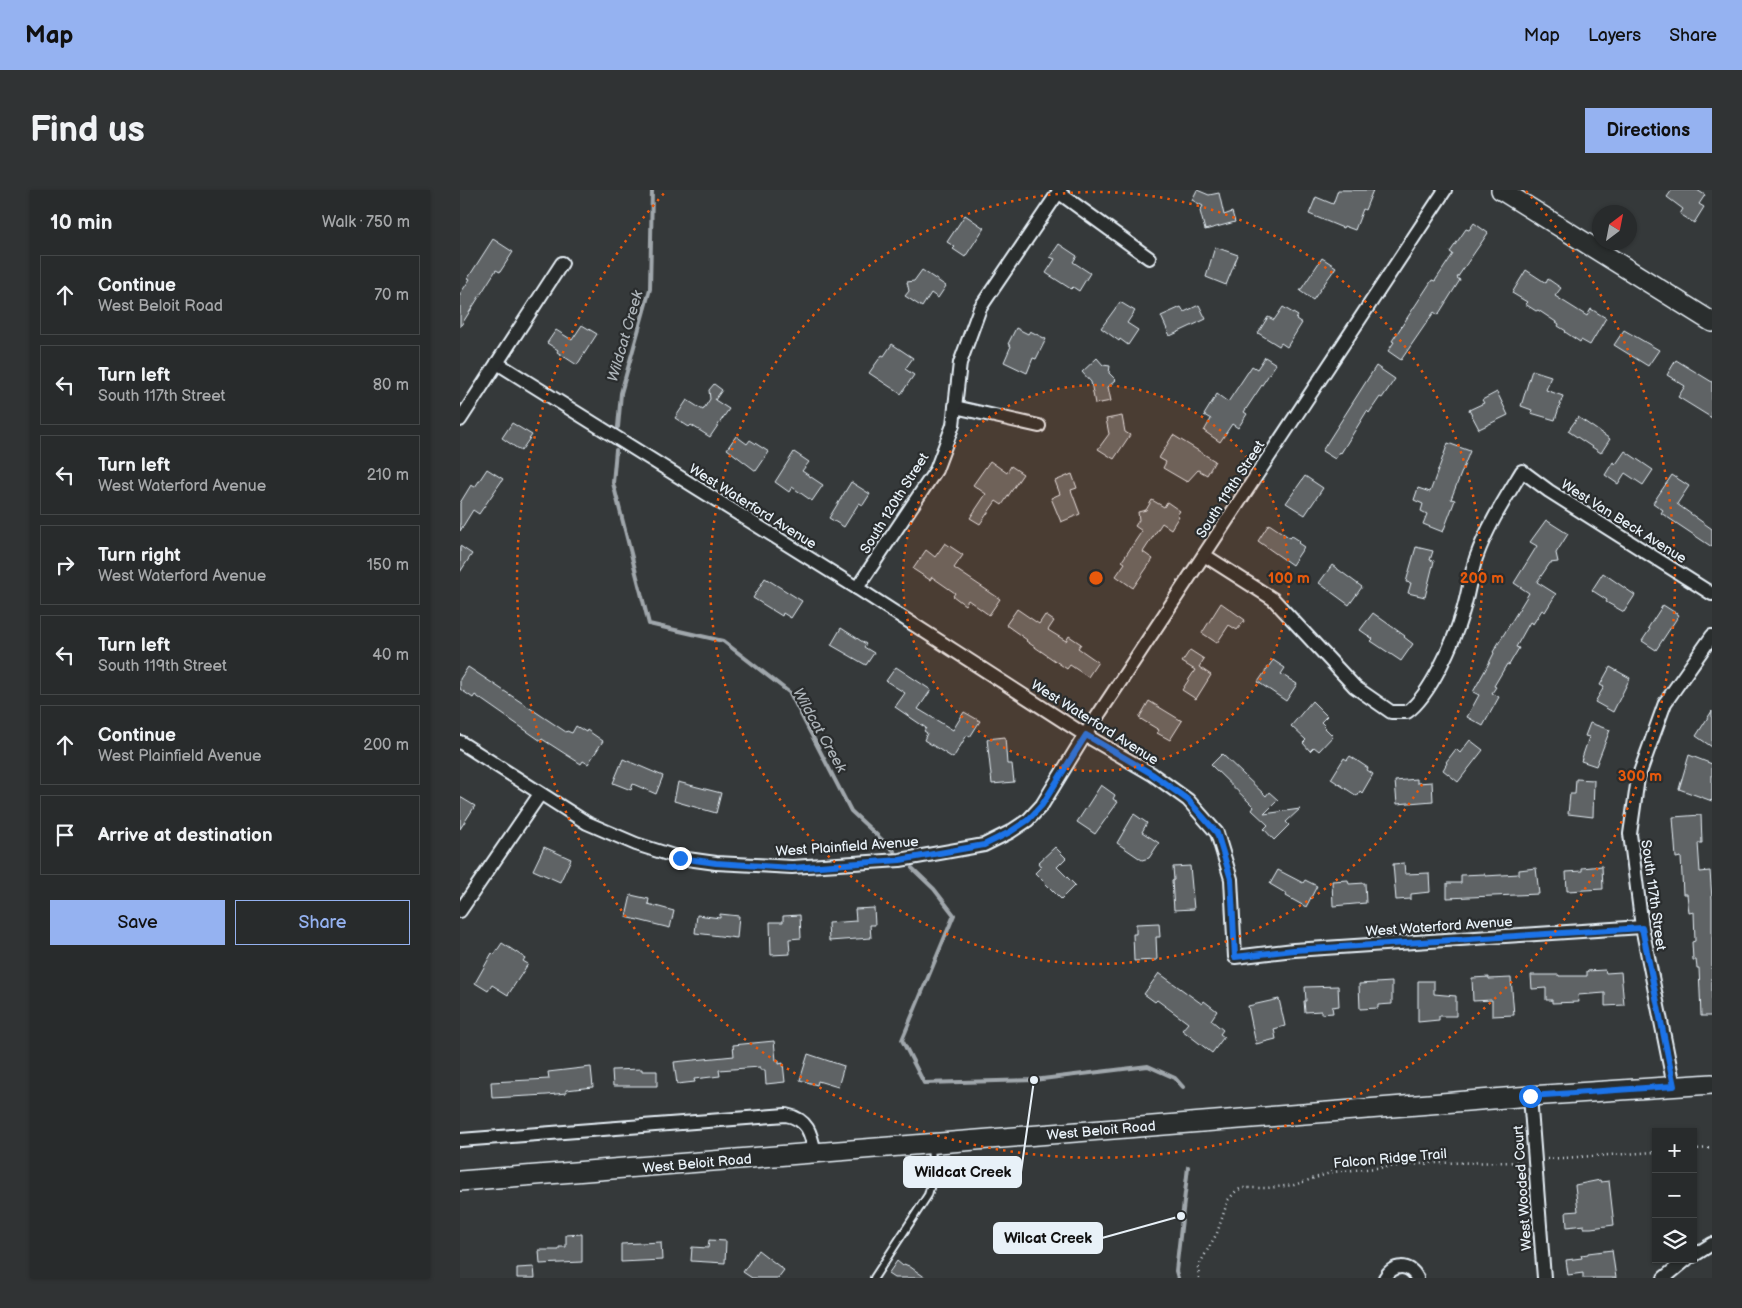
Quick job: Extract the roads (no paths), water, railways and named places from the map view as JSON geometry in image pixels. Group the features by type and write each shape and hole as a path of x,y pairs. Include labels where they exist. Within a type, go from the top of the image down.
{"main road":[{"path":"1501,190 1712,322"},
{"name":"West Beloit Road","path":"460,1181 1530,1096 1712,1084"}],"street":[{"name":"South 119th Street","path":"1042,805 1086,735 1445,190"},
{"path":"1059,191 1149,258"},
{"name":"South 120th Street","path":"857,588 936,470 953,426 960,363 980,308 1059,191"},
{"path":"460,420 562,262"},
{"name":"West Waterford Avenue","path":"497,364 857,588 1086,735 1152,774 1188,800 1217,833 1231,879 1235,957 1294,950 1642,928"},
{"path":"955,407 1039,426"},
{"name":"West Van Beck Avenue","path":"1204,555 1273,599 1355,687 1390,712 1407,712 1411,710 1430,686 1451,643 1462,614 1476,558 1495,516 1522,471 1549,491 1712,594"},
{"name":"South 117th Street","path":"1674,1086 1642,928 1630,834 1638,778 1665,703 1712,636"},
{"name":"West Plainfield Avenue","path":"460,742 587,823 636,844 680,858 716,863 792,868 900,860 984,845 1010,832 1028,820 1042,805"},
{"path":"460,911 540,794"},
{"name":"West Wooded Court","path":"1530,1096 1544,1278"},
{"path":"460,1140 786,1115 794,1116 802,1121 812,1138 815,1153"},
{"path":"1697,1253 1712,1244"},
{"path":"1664,1278 1682,1263"},
{"path":"1385,1278 1392,1270 1403,1267 1413,1272 1417,1278"}],"lane":[{"path":"874,1278 928,1195 933,1178 931,1144"}],"waterway":[{"name":"Wildcat Creek","path":"618,427 621,393 650,289 652,190"},
{"name":"Wildcat Creek","path":"616,450 613,483 649,624 723,641 790,693 851,811 894,851"},
{"name":"Wildcat Creek","path":"912,868 934,889 954,915 902,1040 924,1083 1034,1080 1148,1066 1175,1078 1183,1087"},
{"path":"1178,1278 1176,1271 1188,1167"}],"place":[{"name":"Wildcat Creek","path":"1034,1080"},
{"name":"Wilcat Creek","path":"1181,1216"}]}
